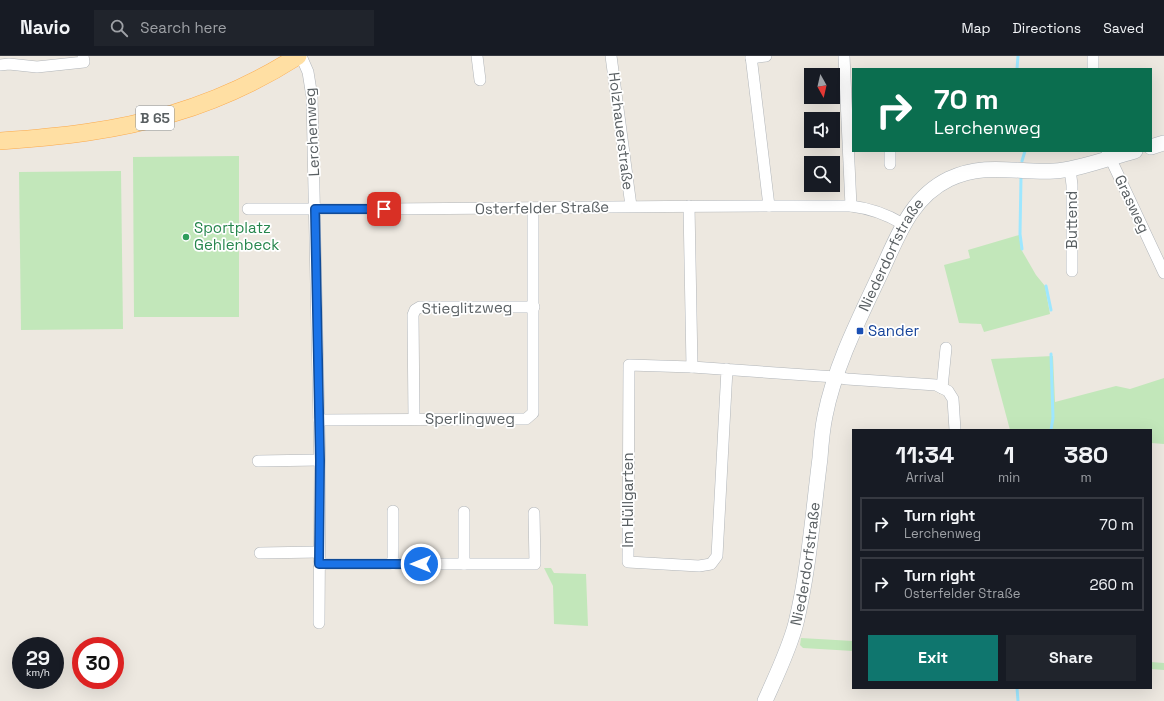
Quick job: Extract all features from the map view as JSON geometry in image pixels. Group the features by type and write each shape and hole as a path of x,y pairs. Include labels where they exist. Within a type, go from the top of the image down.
{"main road":[{"name":"B 65","path":"0,141 87,133 171,114 245,85 274,71 299,56"},
{"path":"1152,147 1164,143"},
{"name":"Niederdorfstraße","path":"765,701 787,650 795,624 803,586 825,416 835,377 861,313 903,224 923,197 948,180 963,174 996,168 1054,171 1070,170 1109,154 1126,152"}],"street":[{"path":"0,65 9,64 37,67 84,62 83,56"},
{"name":"Lerchenweg","path":"299,56 308,72 312,97 320,460 319,623"},
{"path":"477,56 480,80"},
{"name":"Holzhauerstraße","path":"611,56 631,206"},
{"path":"766,56 751,57 769,206"},
{"path":"844,56 850,127 851,206"},
{"path":"1092,56 1093,68"},
{"path":"890,152 890,164"},
{"name":"Grasweg","path":"1109,154 1164,273"},
{"name":"Buttend","path":"1070,170 1072,185 1072,271"},
{"name":"Osterfelder Straße","path":"315,209 631,206 851,206 862,207 903,224"},
{"path":"690,206 692,367"},
{"name":"Sperlingweg","path":"319,420 526,419 533,413 533,208"},
{"path":"248,209 315,209"},
{"name":"Stieglitzweg","path":"414,419 413,315 415,310 420,307 534,307"},
{"path":"946,348 942,388 948,390 953,399 955,429"},
{"name":"Im Hüllgarten","path":"727,369 717,556 711,564 699,566 628,562 628,365 727,369 936,385 942,388"},
{"path":"258,461 320,460"},
{"path":"393,511 393,564"},
{"path":"464,512 464,564"},
{"path":"319,564 535,564 534,513"},
{"path":"260,553 319,552"}],"green space":[{"name":"Sportplatz Gehlenbeck","path":"239,156 239,317 134,317 133,157"},
{"path":"121,171 123,329 21,330 19,172"},
{"path":"1019,235 1021,249 1036,275 1045,286 1050,314 984,332 981,324 959,323 944,265 970,258 968,250"},
{"path":"1053,356 1055,402 1116,386 1130,389 1164,378 1164,444 1152,443 1152,429 1010,429 991,359"},
{"path":"544,568 551,568 554,573 586,574 588,626 554,624 553,586"},
{"path":"801,638 852,641 852,651 803,648 800,645"},
{"path":"1152,662 1164,663 1164,670 1152,669"}],"waterway":[{"path":"1017,68 1018,56"},
{"path":"1022,161 1025,152"},
{"path":"1021,177 1020,234 1022,249"},
{"path":"1046,286 1051,310"},
{"path":"1051,354 1053,418 1051,429"},
{"path":"1017,689 1018,701"}],"place":[{"name":"Sportplatz Gehlenbeck","path":"186,237"},
{"name":"Sander","path":"860,331"}],"route":[{"path":"384,209 315,209 320,460 319,564 421,564"}]}
